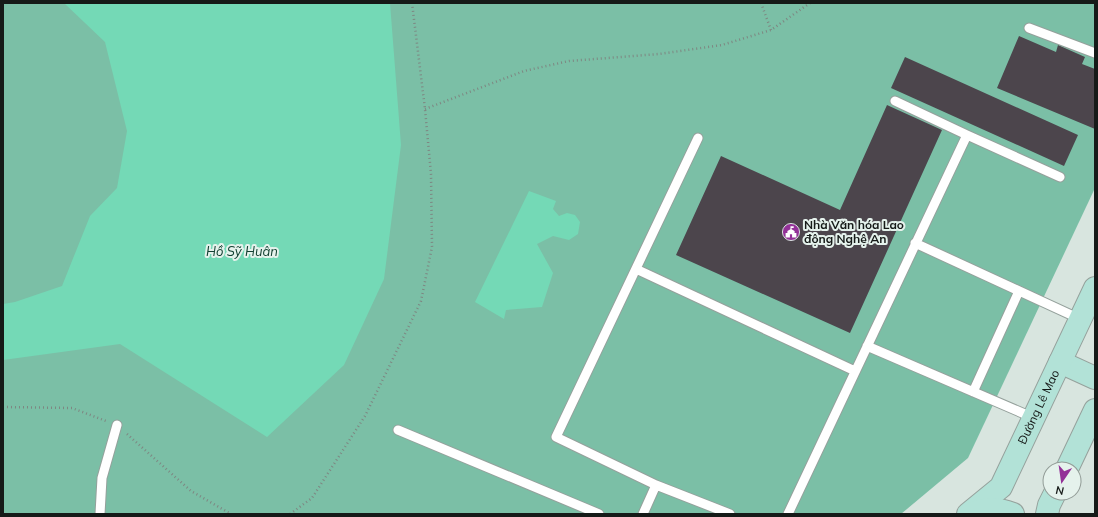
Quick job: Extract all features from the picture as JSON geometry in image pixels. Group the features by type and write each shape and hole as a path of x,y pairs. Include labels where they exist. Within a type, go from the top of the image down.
{"main road":[{"name":"Đường Lê Mao","path":"969,514 1001,487 1095,288"},
{"path":"1060,362 1095,378"},
{"path":"1070,461 1095,410"},
{"path":"1047,514 1051,501"},
{"path":"969,514 990,509 1000,510 1012,514"}],"lane":[{"path":"1029,28 1095,53"},
{"path":"895,101 1060,177"},
{"path":"788,514 967,135"},
{"path":"698,138 556,437 656,485 730,514"},
{"path":"915,243 1080,319"},
{"path":"636,269 855,371"},
{"path":"973,392 1020,291"},
{"path":"867,346 1034,418"},
{"path":"100,514 102,478 117,425"},
{"path":"398,430 599,514"},
{"path":"643,514 656,485"}],"path":[{"path":"290,514 312,498 365,416 421,301 432,247 431,174 412,3"},
{"path":"761,3 771,30"},
{"path":"425,110 524,71 568,61 659,54 722,45 771,30 810,3"}],"shaded area":[{"path":"3,3 1095,3 1095,188 968,458 901,514 3,514"}],"water":[{"name":"Hồ Sỹ Huân","path":"64,3 390,3 401,145 384,279 344,365 267,437 120,344 3,360 3,304 15,302 62,286 90,216 117,188 127,131 105,42"},
{"path":"529,191 556,201 553,209 559,216 567,213 575,215 580,222 578,234 569,240 553,236 537,244 553,273 542,307 506,310 504,319 475,302"}],"building":[{"path":"1019,36 1056,52 1058,45 1085,57 1082,64 1095,69 1095,129 997,88"},
{"path":"905,57 1078,135 1064,166 891,88"},
{"name":"Nhà Văn hóa Lao động Nghệ An","path":"887,105 942,130 850,333 676,255 721,156 840,210"}],"place":[{"name":"Nhà Văn hóa Lao động Nghệ An","path":"791,232"}]}
